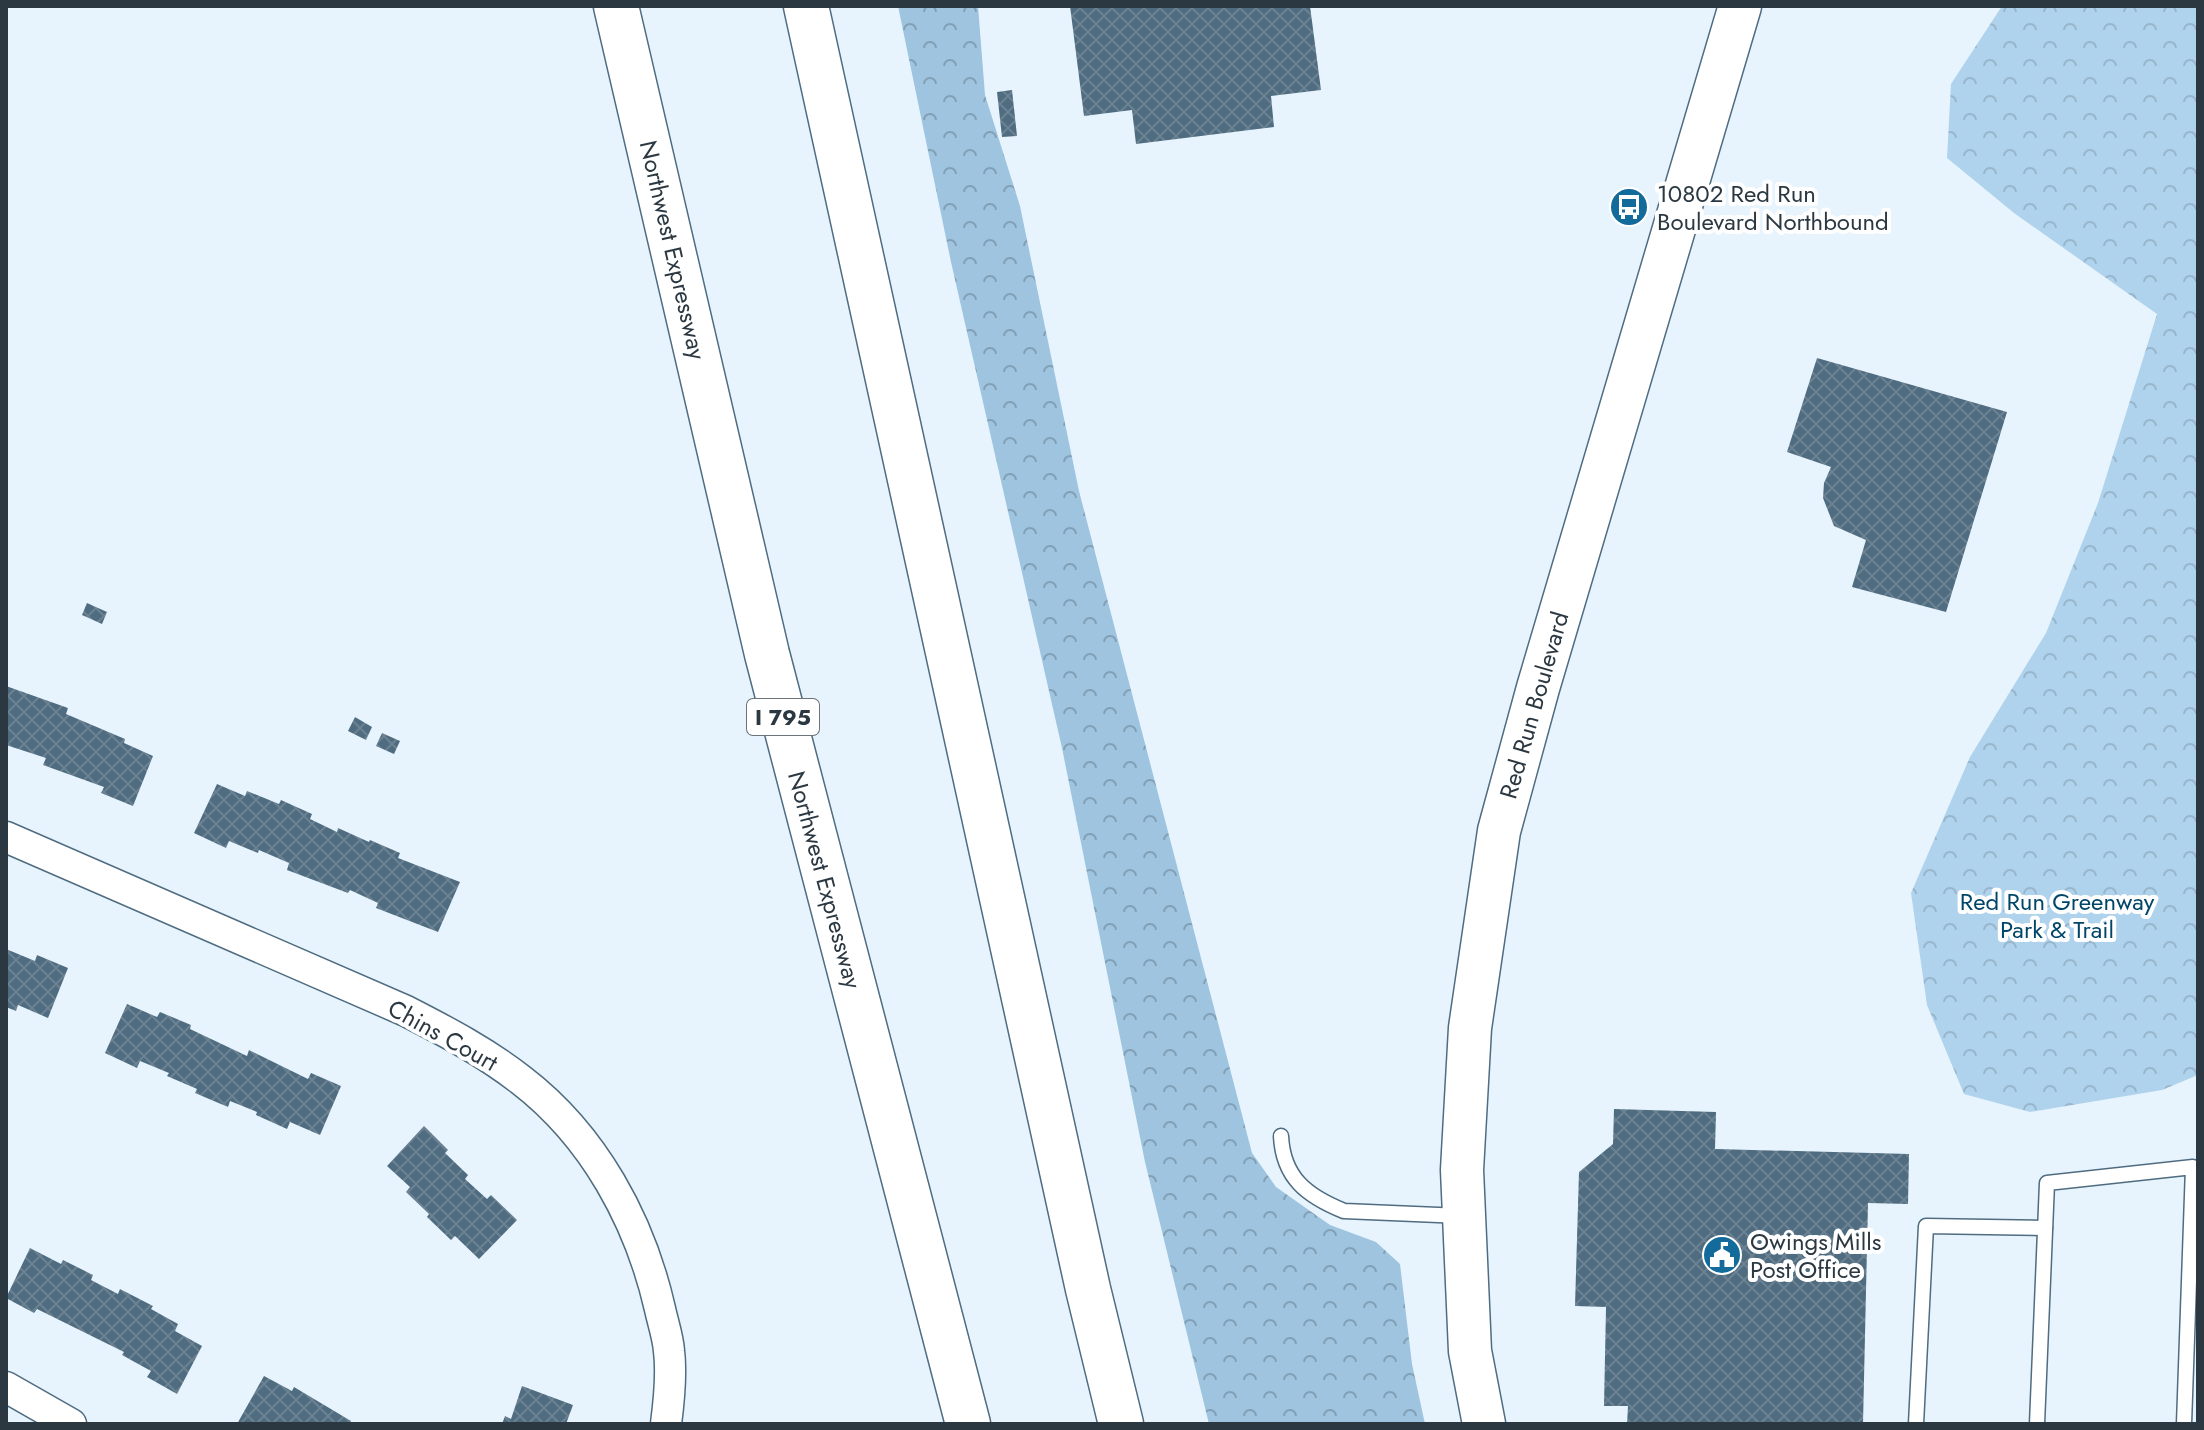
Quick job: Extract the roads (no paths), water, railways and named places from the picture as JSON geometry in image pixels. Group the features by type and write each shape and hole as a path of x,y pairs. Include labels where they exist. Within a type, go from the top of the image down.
{"highway":[{"name":"Northwest Expressway","path":"616,6 767,654 968,1424"},
{"path":"806,6 1088,1289 1121,1424"}],"main road":[{"name":"Red Run Boulevard","path":"1484,1424 1470,1351 1462,1170 1470,1028 1499,831 1538,688 1740,6"}],"street":[{"name":"Chins Court","path":"6,837 406,1011 469,1043 524,1082 567,1124 606,1173 636,1230 656,1290 669,1351 666,1424"},
{"path":"6,1387 71,1424"}],"lane":[{"path":"1281,1136 1282,1160 1297,1182 1329,1205 1344,1211 1464,1217"},
{"path":"2037,1424 2047,1183 2193,1167 2184,1424"},
{"path":"1916,1424 1926,1226 2045,1228"}],"place":[{"name":"10802 Red Run Boulevard Northbound","path":"1629,207"},
{"name":"Owings Mills Post Office","path":"1722,1255"}],"park label":[{"name":"Red Run Greenway Park & Trail","path":"2057,915"}]}
